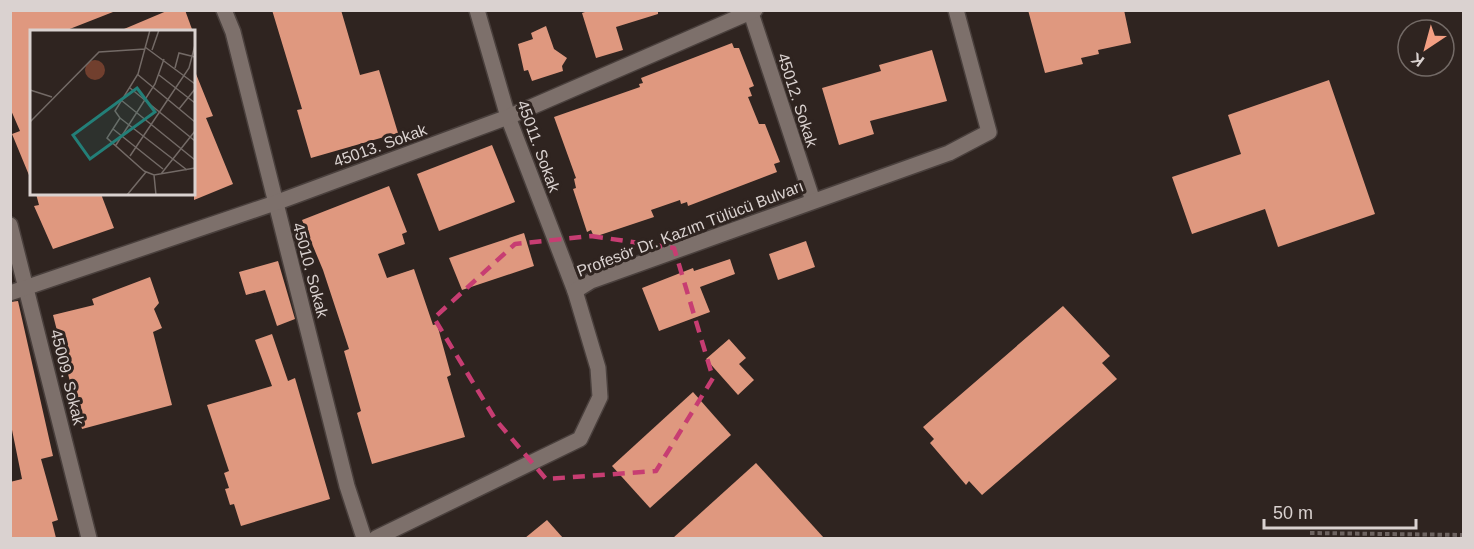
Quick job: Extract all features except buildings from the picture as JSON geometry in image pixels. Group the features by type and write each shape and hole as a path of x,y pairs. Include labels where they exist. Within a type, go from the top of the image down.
{"street":[{"name":"45010. Sokak","path":"224,10 233,32 347,486 364,538"},
{"name":"45011. Sokak","path":"477,10 507,117 575,291"},
{"name":"Profesör Dr. Kazım Tülücü Bulvarı","path":"376,538 580,439 600,397 597,368 575,291 591,281 949,153 989,132 956,10"},
{"name":"45013. Sokak","path":"10,293 275,202 507,117 752,11"},
{"name":"45012. Sokak","path":"752,11 813,201"},
{"name":"45009. Sokak","path":"10,225 89,538"}],"path":[{"path":"1310,532 1464,535"}],"highlighted area":[{"path":"591,236 674,248 713,378 656,471 546,479 495,419 434,318 515,244"}]}
